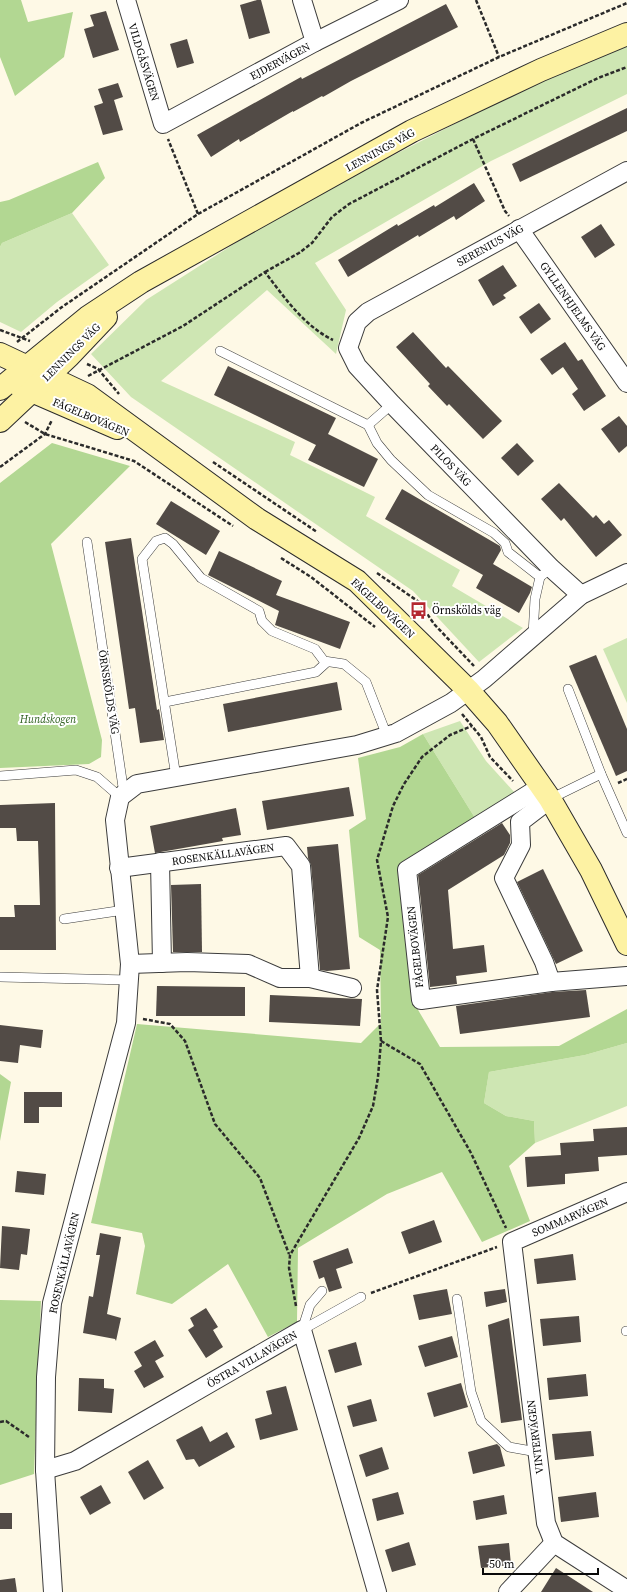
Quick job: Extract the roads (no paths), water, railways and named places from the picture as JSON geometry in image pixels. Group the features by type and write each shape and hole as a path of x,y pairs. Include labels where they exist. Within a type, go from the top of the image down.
{"main road":[{"name":"LENNINGS VÄG","path":"3,382 27,367 88,317 140,282 412,131 541,70 627,34"},
{"name":"LENNINGS VÄG","path":"10,420 32,391 140,282"},
{"name":"FÅGELBOVÄGEN","path":"8,348 27,367 87,395 257,519 356,581 460,696 497,723 539,794 591,870 627,944"},
{"name":"FÅGELBOVÄGEN","path":"3,382 32,391 150,442"}],"street":[{"name":"VILDGÅSVÄGEN","path":"126,0 163,124"},
{"path":"302,0 315,42"},
{"name":"EJDERVÄGEN","path":"163,124 315,42 399,0"},
{"name":"SERENIUS VÄG","path":"348,348 356,322 368,312 627,171"},
{"name":"GYLLENHJELMS VÄG","path":"519,229 627,383"},
{"name":"PILOS VÄG","path":"348,348 357,366 503,530 545,573 581,595"},
{"path":"122,796 137,784 357,745 396,733 460,696 484,678 581,595 627,573"},
{"path":"539,794 520,822 520,845 504,878 544,962 551,982"},
{"name":"FÅGELBOVÄGEN","path":"539,794 407,870 421,1000 551,982 627,976"},
{"name":"ROSENKÄLLAVÄGEN","path":"54,1592 45,1470 46,1377 52,1303 126,1017 129,972 115,820 122,796"},
{"name":"ROSENKÄLLAVÄGEN","path":"119,868 286,846 301,866 310,978"},
{"path":"160,862 162,963"},
{"path":"129,972 162,963 187,962 248,964 280,978 310,978 352,988"},
{"name":"SOMMARVÄGEN","path":"512,1242 627,1192"},
{"name":"VINTERVÄGEN","path":"512,1242 546,1523 554,1543"},
{"name":"ÖSTRA VILLAVÄGEN","path":"45,1470 75,1461 302,1330 378,1592"},
{"path":"508,1592 554,1543 621,1589"}],"lane":[{"path":"220,351 368,425 377,443 391,460 428,495 503,530"},
{"path":"368,425 392,404"},
{"path":"176,777 142,560 156,541 165,538 173,544 201,578 259,611 262,621 272,631 315,649 324,661 344,664 366,682 388,736"},
{"name":"ÖRNSKÖLDS VÄG","path":"87,542 122,796"},
{"path":"533,636 535,599 545,573"},
{"path":"165,702 316,672 327,662"},
{"path":"568,689 601,774 627,833"},
{"path":"0,776 76,770 97,777 122,796"},
{"path":"539,794 601,774"},
{"path":"64,918 124,910"},
{"path":"0,977 129,972"},
{"path":"302,1330 310,1305 322,1291"},
{"path":"302,1330 361,1297"},
{"path":"457,1299 471,1392 481,1421 509,1447 537,1452"}],"place":[{"name":"Örnskölds väg","path":"419,610"}],"park label":[{"name":"Hundskogen","path":"48,719"}]}
